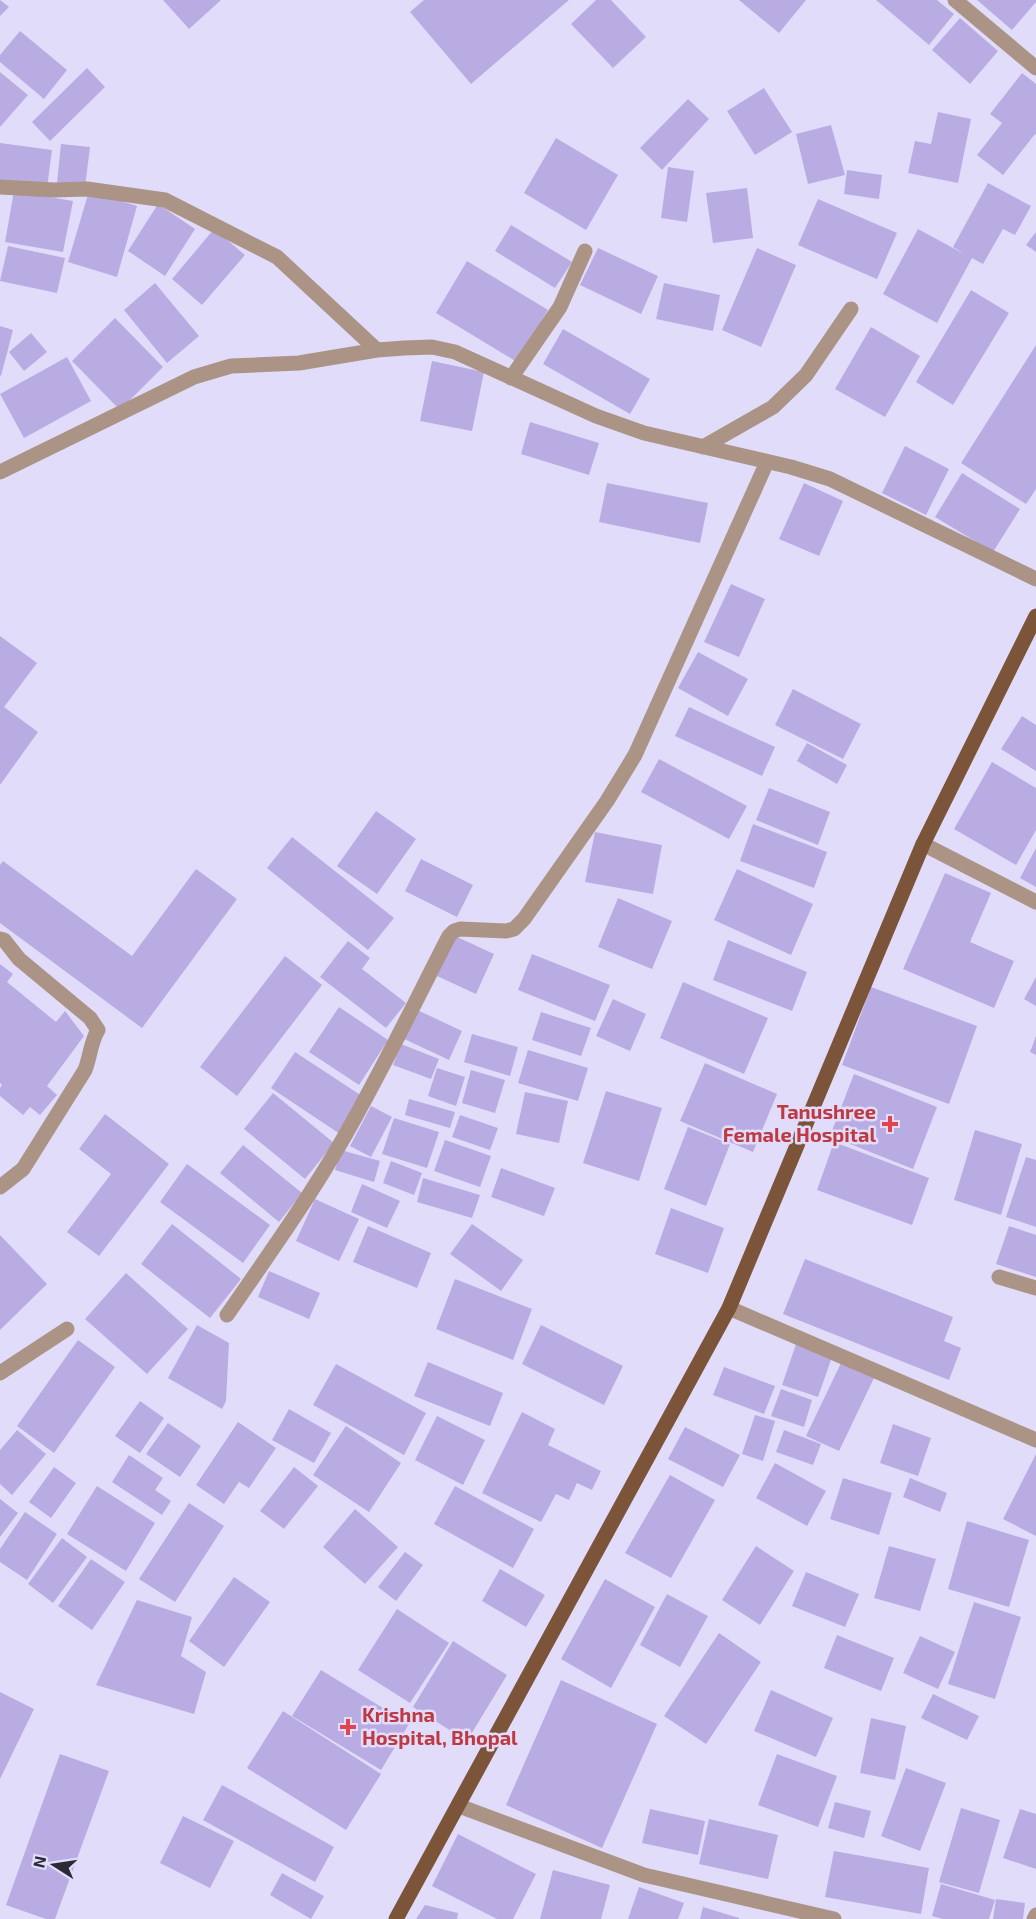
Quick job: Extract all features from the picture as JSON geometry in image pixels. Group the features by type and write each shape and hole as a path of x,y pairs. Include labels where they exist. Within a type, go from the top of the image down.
{"main road":[{"path":"396,1919 729,1308 923,844 1036,616"}],"street":[{"path":"955,0 1036,68"},
{"path":"0,187 87,189 165,200 277,257 377,350"},
{"path":"512,378 560,307 585,251"},
{"path":"703,447 773,406 806,375 851,309"},
{"path":"0,472 203,374 231,366 299,363 377,350 432,347 455,352 606,420 644,433 830,479 1036,579"},
{"path":"227,1315 342,1141 449,936 460,929 506,932 514,929 524,919 607,801 635,755 767,462"},
{"path":"923,844 1036,902"},
{"path":"0,939 4,940 19,959 90,1018 98,1030 93,1038 92,1053 85,1071 23,1169 0,1187"},
{"path":"999,1278 1036,1288"},
{"path":"729,1308 1036,1440"},
{"path":"0,1373 67,1329"},
{"path":"459,1806 644,1875 834,1919"}],"building":[{"path":"0,0 9,7 0,16"},
{"path":"163,0 221,0 189,29"},
{"path":"424,0 569,0 471,84 410,12"},
{"path":"596,0 611,0 646,37 613,68 571,24"},
{"path":"739,0 806,0 779,33"},
{"path":"876,0 937,0 954,14 929,45"},
{"path":"977,0 1036,0 1036,2 1012,30"},
{"path":"960,18 998,51 970,84 932,50"},
{"path":"20,31 67,70 44,99 0,62 0,55"},
{"path":"87,68 105,87 50,141 32,122"},
{"path":"0,72 28,95 0,127"},
{"path":"1022,73 1036,84 1036,135 1003,175 977,155 1002,123 990,114"},
{"path":"764,88 792,132 755,155 727,111"},
{"path":"688,99 709,119 662,170 640,148"},
{"path":"938,112 971,119 958,183 908,173 915,141 931,144"},
{"path":"831,125 845,175 808,184 796,134"},
{"path":"556,138 618,175 586,230 524,193"},
{"path":"0,143 52,150 47,188 0,182"},
{"path":"61,144 90,147 85,187 57,183"},
{"path":"668,167 694,171 687,222 661,218"},
{"path":"847,170 882,175 879,199 844,194"},
{"path":"988,183 1031,206 1015,235 1003,229 983,264 972,258 937,323 883,294 918,229 966,255 953,247"},
{"path":"747,188 753,238 713,243 706,193"},
{"path":"14,191 73,201 63,252 5,242"},
{"path":"89,191 137,206 117,277 68,262"},
{"path":"818,199 897,233 877,279 798,245"},
{"path":"158,204 195,229 165,276 128,251"},
{"path":"511,225 572,262 555,288 495,251"},
{"path":"214,229 245,255 202,305 172,279"},
{"path":"1036,232 1036,252 1026,245"},
{"path":"8,246 65,258 57,293 0,281"},
{"path":"598,248 658,276 641,314 580,285"},
{"path":"757,248 796,265 761,347 722,330"},
{"path":"467,261 548,310 517,362 436,313"},
{"path":"155,283 199,336 167,363 124,310"},
{"path":"664,283 720,295 713,331 656,319"},
{"path":"971,290 1009,313 953,405 916,382"},
{"path":"115,318 163,367 120,410 72,361"},
{"path":"0,326 13,330 1,376 0,375"},
{"path":"871,327 920,356 885,417 835,389"},
{"path":"563,329 650,379 630,414 543,364"},
{"path":"31,333 47,352 24,371 9,352"},
{"path":"1036,345 1036,489 1026,504 961,463"},
{"path":"67,357 91,401 24,438 0,394"},
{"path":"432,361 484,372 472,431 420,421"},
{"path":"530,422 599,443 589,475 521,454"},
{"path":"905,446 949,469 926,515 882,493"},
{"path":"962,473 1020,509 993,552 935,517"},
{"path":"607,483 708,503 700,543 599,522"},
{"path":"804,483 843,501 819,556 779,539"},
{"path":"731,584 765,599 739,657 704,642"},
{"path":"0,636 37,663 4,707 38,732 0,785"},
{"path":"698,652 748,679 728,716 678,688"},
{"path":"793,689 861,724 843,759 775,725"},
{"path":"689,707 775,747 762,776 675,736"},
{"path":"1022,716 1036,725 1036,771 1001,749"},
{"path":"807,743 847,765 837,784 797,761"},
{"path":"659,759 747,806 729,839 641,792"},
{"path":"992,762 1036,788 1036,830 1016,865 954,829"},
{"path":"769,788 830,812 818,845 756,820"},
{"path":"376,811 416,839 377,894 337,866"},
{"path":"753,824 827,852 814,888 740,861"},
{"path":"595,832 662,845 653,894 585,882"},
{"path":"292,837 394,918 368,950 267,868"},
{"path":"1036,848 1036,887 1020,878"},
{"path":"421,859 473,885 457,917 405,891"},
{"path":"3,861 132,956 196,869 237,899 142,1028 0,923 0,865"},
{"path":"737,869 813,904 791,955 714,920"},
{"path":"945,873 991,893 970,942 1014,961 994,1008 903,969"},
{"path":"618,898 672,921 652,969 598,947"},
{"path":"455,936 494,954 476,994 437,976"},
{"path":"728,940 807,972 792,1011 713,980"},
{"path":"348,941 370,958 362,969 406,1003 386,1028 320,977"},
{"path":"532,954 610,985 595,1021 518,990"},
{"path":"285,956 322,985 237,1096 200,1067"},
{"path":"0,964 13,974 7,982 56,1022 65,1011 84,1036 47,1086 57,1095 40,1115 30,1107 23,1115 0,1096 2,1085 0,1083"},
{"path":"1036,977 1036,1006 1024,999"},
{"path":"683,982 768,1018 744,1074 660,1038"},
{"path":"871,987 977,1026 949,1104 842,1065"},
{"path":"613,999 646,1014 630,1051 596,1036"},
{"path":"339,1007 388,1040 359,1085 309,1052"},
{"path":"413,1008 462,1031 449,1060 400,1037"},
{"path":"541,1012 591,1028 581,1056 532,1040"},
{"path":"472,1034 518,1047 510,1076 464,1062"},
{"path":"1036,1036 1036,1055 1030,1052"},
{"path":"401,1044 439,1059 431,1079 393,1065"},
{"path":"528,1050 588,1068 578,1101 518,1083"},
{"path":"295,1052 365,1098 340,1134 271,1088"},
{"path":"705,1063 777,1094 753,1152 680,1121"},
{"path":"437,1068 465,1077 456,1106 428,1096"},
{"path":"471,1070 505,1080 495,1113 462,1103"},
{"path":"854,1074 937,1107 913,1169 830,1136"},
{"path":"606,1091 662,1108 639,1181 583,1163"},
{"path":"525,1092 568,1101 559,1143 516,1134"},
{"path":"273,1093 334,1143 305,1179 244,1129"},
{"path":"409,1099 455,1112 450,1128 405,1115"},
{"path":"371,1106 392,1117 371,1157 350,1146"},
{"path":"105,1114 169,1164 99,1256 67,1232 111,1174 79,1149"},
{"path":"460,1115 498,1128 490,1150 452,1137"},
{"path":"394,1118 439,1132 427,1168 382,1154"},
{"path":"688,1127 730,1144 706,1206 664,1189"},
{"path":"975,1130 1022,1144 1001,1215 954,1200"},
{"path":"445,1140 491,1156 480,1187 434,1171"},
{"path":"834,1142 929,1178 912,1225 817,1190"},
{"path":"243,1145 302,1193 279,1222 220,1173"},
{"path":"341,1150 380,1161 374,1182 335,1170"},
{"path":"1026,1157 1036,1160 1036,1227 1006,1217"},
{"path":"391,1161 422,1173 414,1195 383,1183"},
{"path":"187,1164 270,1225 243,1263 160,1202"},
{"path":"501,1168 555,1188 544,1216 491,1197"},
{"path":"423,1178 480,1195 472,1218 417,1202"},
{"path":"362,1184 400,1201 387,1228 351,1212"},
{"path":"315,1199 359,1219 339,1261 296,1241"},
{"path":"671,1208 724,1228 708,1273 655,1254"},
{"path":"172,1224 241,1279 210,1318 141,1264"},
{"path":"472,1224 523,1260 501,1291 450,1254"},
{"path":"368,1226 431,1253 417,1288 353,1262"},
{"path":"1009,1226 1036,1235 1036,1277 996,1264"},
{"path":"0,1235 47,1284 0,1330"},
{"path":"805,1259 953,1317 944,1341 961,1348 949,1380 783,1314"},
{"path":"269,1271 320,1293 309,1319 258,1297"},
{"path":"126,1273 188,1329 147,1374 85,1319"},
{"path":"455,1279 532,1309 513,1360 436,1329"},
{"path":"197,1325 229,1343 226,1401 222,1409 168,1378"},
{"path":"541,1325 623,1366 604,1405 522,1364"},
{"path":"78,1340 115,1367 54,1453 17,1426"},
{"path":"796,1344 832,1357 818,1397 782,1385"},
{"path":"428,1362 503,1393 490,1426 414,1396"},
{"path":"841,1363 874,1378 839,1451 806,1436"},
{"path":"336,1364 426,1413 404,1455 313,1405"},
{"path":"724,1367 775,1386 764,1414 713,1395"},
{"path":"781,1389 812,1400 804,1427 771,1416"},
{"path":"140,1401 164,1418 140,1453 115,1436"},
{"path":"289,1409 331,1433 314,1463 272,1440"},
{"path":"522,1412 555,1429 548,1445 601,1471 592,1490 577,1483 569,1500 556,1494 541,1522 482,1493"},
{"path":"755,1415 775,1421 763,1461 742,1454"},
{"path":"437,1416 485,1440 463,1485 415,1460"},
{"path":"238,1422 276,1448 249,1488 239,1482 224,1504 196,1485"},
{"path":"168,1423 201,1446 180,1477 146,1454"},
{"path":"893,1424 931,1438 918,1476 880,1463"},
{"path":"346,1426 401,1463 369,1512 313,1475"},
{"path":"685,1427 740,1455 723,1487 668,1459"},
{"path":"17,1430 46,1454 12,1495 0,1484 0,1450"},
{"path":"784,1430 821,1444 813,1465 776,1452"},
{"path":"1036,1454 1036,1536 1003,1519"},
{"path":"129,1455 163,1478 155,1490 171,1501 162,1515 112,1482"},
{"path":"775,1463 826,1491 807,1526 756,1498"},
{"path":"54,1467 76,1483 51,1518 29,1502"},
{"path":"294,1467 318,1486 284,1529 260,1511"},
{"path":"670,1475 715,1500 671,1578 625,1553"},
{"path":"843,1478 892,1493 879,1535 830,1519"},
{"path":"910,1478 947,1493 940,1512 903,1497"},
{"path":"97,1486 155,1523 126,1571 67,1534"},
{"path":"455,1486 534,1529 513,1568 434,1524"},
{"path":"0,1499 18,1513 0,1537"},
{"path":"189,1503 224,1526 175,1602 139,1579"},
{"path":"355,1509 398,1547 365,1584 323,1547"},
{"path":"25,1512 57,1534 27,1580 0,1562 0,1549"},
{"path":"967,1521 1029,1540 1009,1607 948,1589"},
{"path":"62,1538 87,1557 53,1603 28,1584"},
{"path":"756,1546 794,1571 760,1625 722,1600"},
{"path":"889,1546 936,1559 920,1611 874,1598"},
{"path":"405,1552 423,1565 396,1601 378,1587"},
{"path":"91,1559 125,1582 92,1630 58,1606"},
{"path":"500,1569 545,1595 526,1627 482,1601"},
{"path":"806,1572 859,1594 845,1627 792,1606"},
{"path":"234,1577 270,1602 224,1667 189,1641"},
{"path":"605,1579 655,1607 611,1688 561,1659"},
{"path":"667,1594 708,1616 680,1667 640,1645"},
{"path":"137,1600 192,1617 181,1656 206,1672 194,1714 96,1685"},
{"path":"974,1602 1021,1617 995,1699 948,1684"},
{"path":"397,1609 449,1643 410,1703 358,1670"},
{"path":"719,1633 761,1662 706,1744 664,1716"},
{"path":"837,1635 894,1658 881,1691 824,1668"},
{"path":"920,1636 955,1652 938,1689 903,1673"},
{"path":"453,1641 507,1675 467,1741 413,1707"},
{"path":"321,1670 409,1724 381,1770 292,1716"},
{"path":"561,1680 657,1724 602,1848 506,1805"},
{"path":"771,1690 833,1718 816,1757 754,1731"},
{"path":"0,1692 34,1709 0,1779"},
{"path":"933,1694 979,1716 967,1740 921,1718"},
{"path":"283,1711 381,1774 346,1830 247,1768"},
{"path":"871,1718 906,1726 895,1780 860,1773"},
{"path":"60,1754 109,1771 55,1919 46,1919 6,1905"},
{"path":"777,1754 837,1776 818,1827 758,1805"},
{"path":"906,1768 946,1783 920,1851 881,1836"},
{"path":"222,1785 334,1847 315,1882 203,1820"},
{"path":"835,1802 871,1811 864,1838 828,1828"},
{"path":"961,1808 1000,1820 979,1893 939,1882"},
{"path":"650,1809 705,1821 698,1855 642,1843"},
{"path":"1020,1809 1036,1814 1036,1869 1003,1858"},
{"path":"183,1816 234,1841 210,1888 160,1863"},
{"path":"709,1819 778,1835 768,1879 699,1864"},
{"path":"458,1834 536,1874 513,1919 497,1919 432,1886"},
{"path":"834,1851 929,1868 921,1914 825,1897"},
{"path":"553,1870 610,1885 601,1919 540,1919"},
{"path":"282,1873 324,1896 311,1919 270,1895"},
{"path":"941,1884 995,1900 989,1919 943,1919 932,1916"},
{"path":"639,1887 684,1903 678,1919 628,1919"},
{"path":"996,1899 1025,1903 1023,1919 993,1919"},
{"path":"425,1905 458,1913 457,1919 416,1919"},
{"path":"703,1907 739,1918 739,1919 700,1919"}],"place":[{"name":"Tanushree Female Hospital","path":"890,1124"},
{"name":"Krishna Hospital, Bhopal","path":"348,1727"}]}
